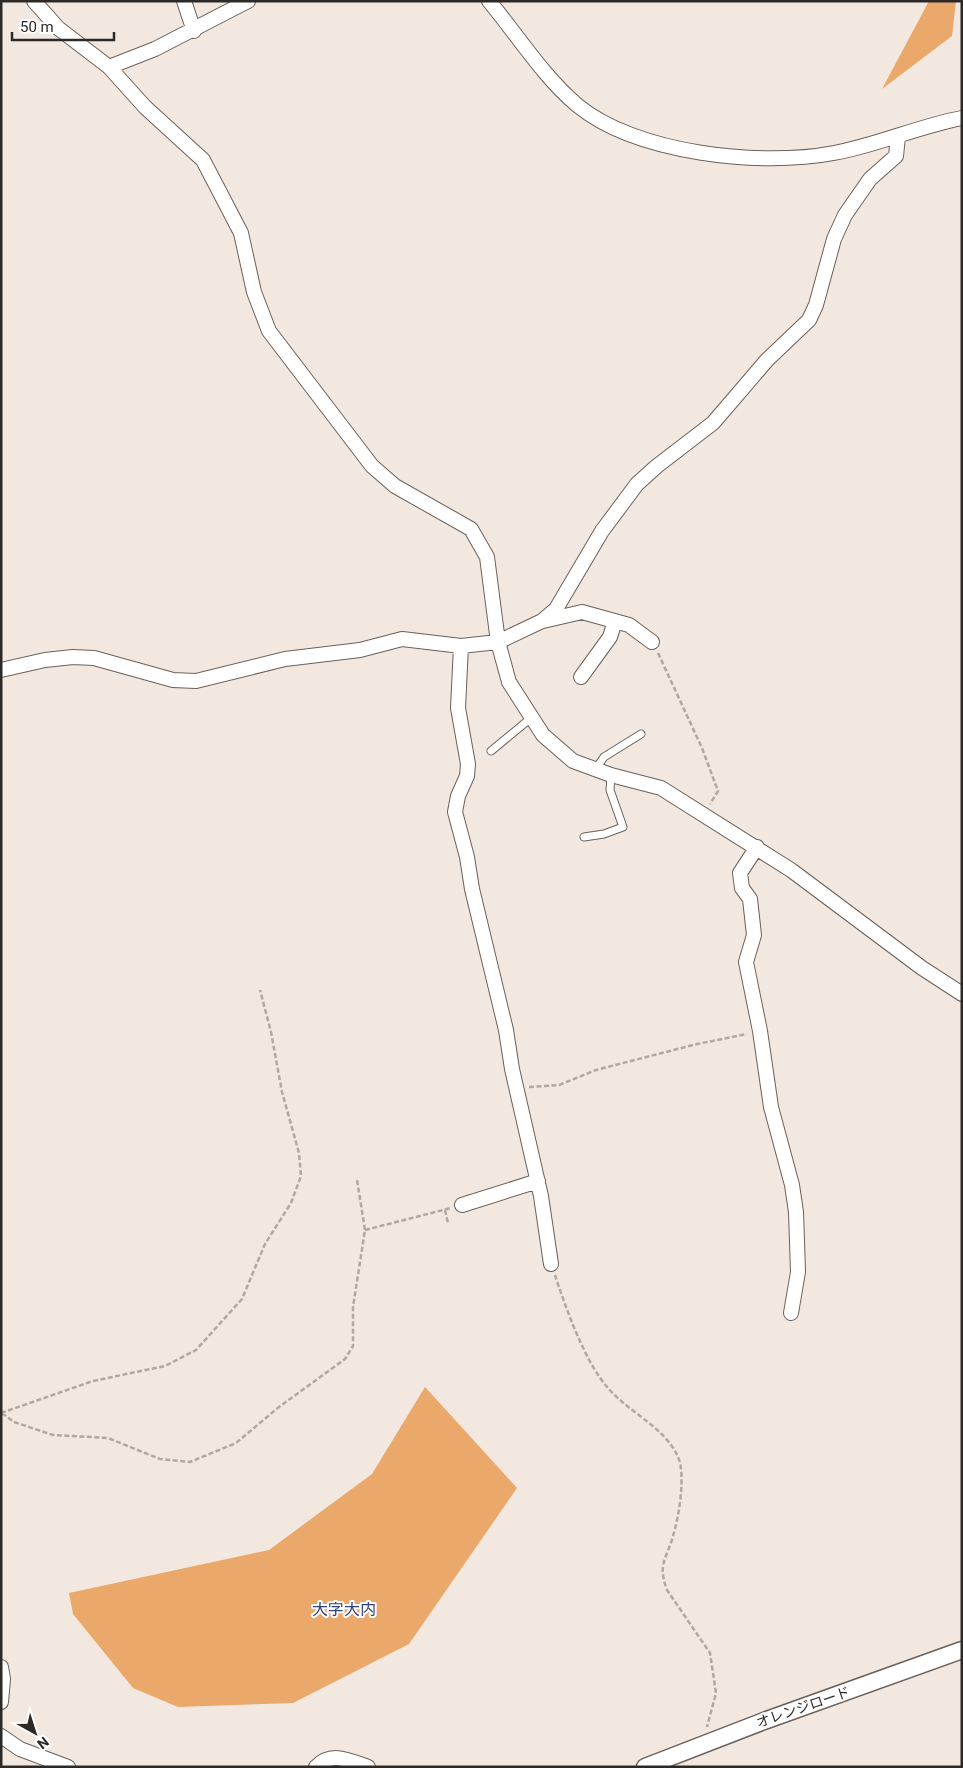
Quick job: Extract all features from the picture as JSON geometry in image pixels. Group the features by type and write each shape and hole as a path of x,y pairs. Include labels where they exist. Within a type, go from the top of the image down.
{"street":[{"path":"34,1 58,28 109,67 144,107 203,160 241,233 254,292 269,331 372,466 395,486 471,529 487,557 498,642 508,682 543,735 573,761 611,775 662,788 757,847 817,888 922,968 962,994"},
{"path":"184,1 194,31"},
{"path":"109,67 132,60 194,31 248,1"},
{"path":"490,1 558,88 598,121 619,131 686,148 756,159 791,160 833,153 898,137 962,118"},
{"path":"542,621 560,603 602,531 637,484 657,466 713,423 767,360 809,320 816,305 834,238 845,215 870,179 896,156 898,137"},
{"path":"1,670 45,660 73,657 94,658 172,680 196,681 286,659 360,650 402,639 461,646 498,642 542,621 560,619 582,612 629,625 652,642"},
{"path":"581,677 610,637 614,621"},
{"path":"461,646 458,708 468,764 467,776 458,796 455,812 506,1030 516,1087 538,1181 551,1264"},
{"path":"757,847 740,873 742,888 750,899 754,935 746,962 760,1031 770,1108 792,1184 796,1212 798,1272 792,1313"},
{"path":"462,1204 538,1181"},
{"name":"オレンジロード","path":"645,1767 708,1741 962,1650"},
{"path":"1,1667 3,1679 1,1702"},
{"path":"1,1736 20,1749 68,1767"},
{"path":"316,1767 323,1759 338,1757 368,1767"}],"lane":[{"path":"491,751 531,718"},
{"path":"596,770 604,757 641,734"},
{"path":"584,837 604,834 624,827 610,790 611,775"}],"path":[{"path":"652,642 665,663 718,792 703,814"},
{"path":"2,1413 93,1382 165,1366 196,1350 242,1299 265,1244 291,1203 301,1176 299,1153 282,1092 271,1032 260,990"},
{"path":"516,1087 559,1085 596,1070 697,1044 760,1031"},
{"path":"2,1413 14,1422 53,1435 108,1438 160,1459 190,1462 236,1443 279,1407 345,1359 353,1346 353,1307 365,1230 356,1180"},
{"path":"365,1230 462,1204"},
{"path":"445,1210 448,1223"},
{"path":"551,1264 593,1370 623,1405 661,1433 679,1458 682,1471 679,1505 673,1536 666,1552 663,1579 667,1590 710,1653 716,1693 707,1723 708,1741"}],"shaded area":[{"path":"929,1 956,1 952,36 882,89"},
{"path":"425,1387 517,1488 409,1644 293,1703 178,1707 133,1688 73,1614 69,1593 269,1550 372,1474"}],"district":[{"name":"大字大内","path":"344,1609"}]}
